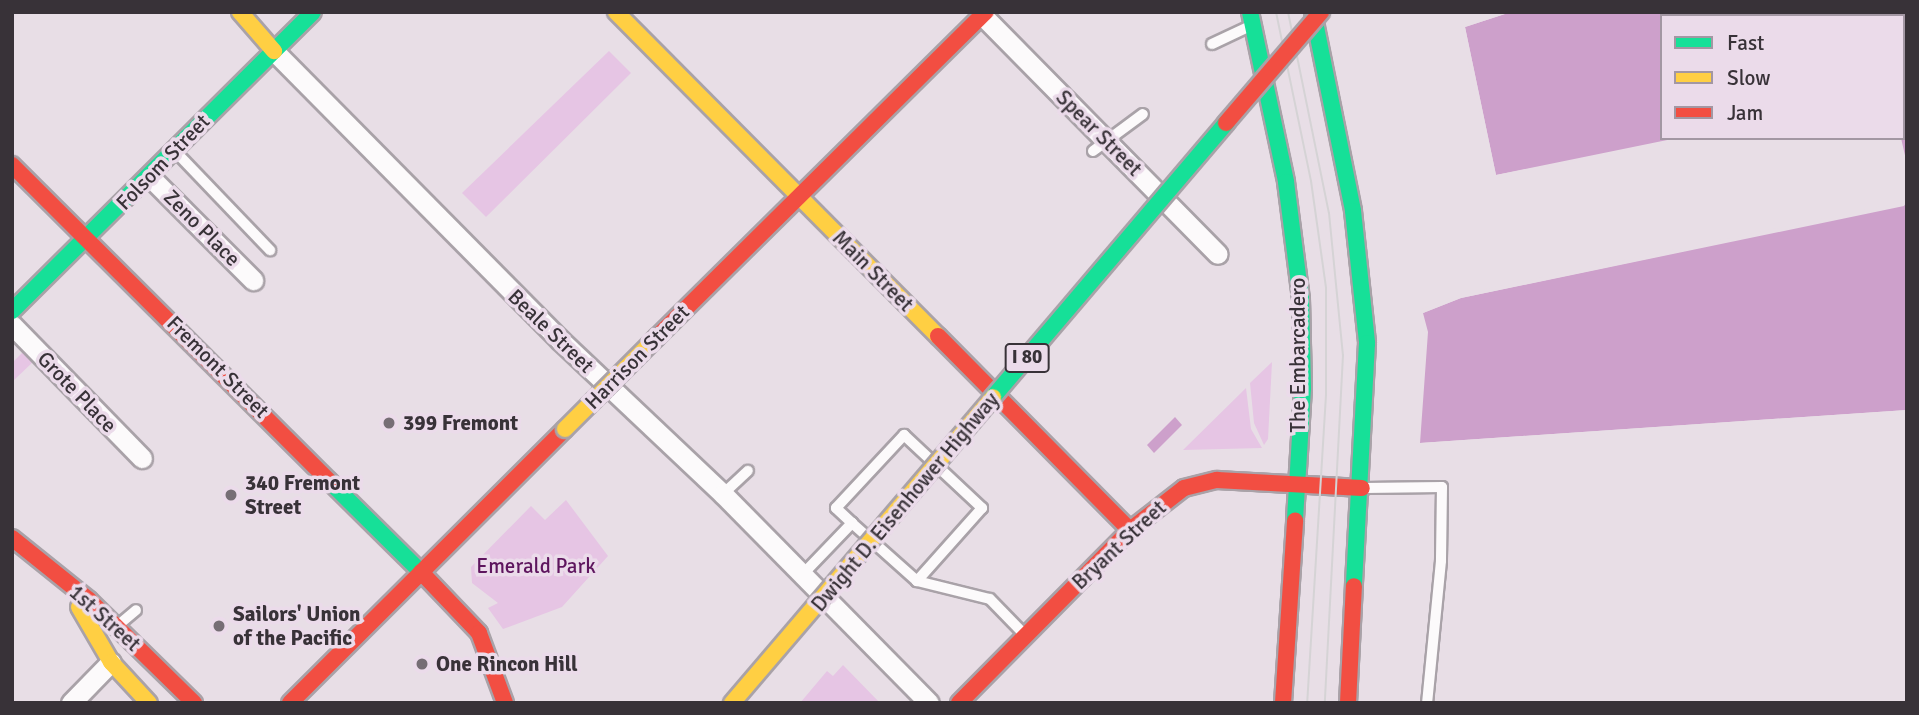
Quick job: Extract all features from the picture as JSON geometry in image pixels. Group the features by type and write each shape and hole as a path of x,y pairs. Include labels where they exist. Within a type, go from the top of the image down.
{"main road":[{"name":"Beale Street","path":"240,12 274,51"},
{"name":"Folsom Street","path":"12,311 150,177 313,12"},
{"name":"Main Street","path":"616,12 1130,530"},
{"path":"1313,12 1345,166 1362,277 1367,382 1348,703"},
{"name":"Dwight D. Eisenhower Highway","path":"732,703 1321,12"},
{"name":"Dwight D. Eisenhower Highway","path":"744,703 1332,12"},
{"name":"Harrison Street","path":"290,703 983,13"},
{"name":"The Embarcadero","path":"1252,18 1297,261 1303,388 1283,703"},
{"name":"Fremont Street","path":"12,165 479,633 492,659 505,703"},
{"name":"Bryant Street","path":"959,703 1130,530 1166,500 1204,481 1362,488"},
{"path":"15,546 174,703"},
{"name":"1st Street","path":"15,546 116,627 194,703"},
{"path":"79,607 111,662 149,703"}],"street":[{"name":"Spear Street","path":"983,13 1099,145 1218,254"},
{"name":"Beale Street","path":"274,51 560,341 723,494 929,703"},
{"name":"Zeno Place","path":"150,177 253,280"},
{"name":"Grote Place","path":"12,325 142,458"},
{"path":"71,703 111,662"}],"lane":[{"path":"1212,44 1252,18"},
{"path":"1099,145 1143,114"},
{"path":"174,150 270,250"},
{"path":"917,581 982,508 904,435 836,508 917,581 990,599 1025,636"},
{"path":"723,494 748,471"},
{"path":"1362,488 1441,487 1441,561 1427,703"},
{"path":"803,574 852,523"},
{"path":"116,627 136,610"}],"green space":[{"path":"609,51 631,73 486,217 462,193"},
{"path":"24,351 34,361 12,382 12,363"},
{"path":"1272,362 1268,439 1264,445 1254,423 1250,383"},
{"path":"1246,388 1251,429 1262,448 1183,450"},
{"name":"Emerald Park","path":"566,500 608,556 562,607 503,629 488,608 498,603 472,583 471,567 531,506 545,520"},
{"path":"843,665 880,703 800,703 827,671 833,676"}],"shaded area":[{"path":"1511,12 1907,12 1907,164 1901,140 1905,140 1905,14 1660,14 1660,140 1667,140 1496,175 1465,27"},
{"path":"1907,204 1907,410 1420,443 1428,332 1423,313 1461,298"},
{"path":"1175,417 1182,425 1154,453 1147,445"}],"pier":[{"path":"1499,12 1511,12 1465,27 1496,175 1680,140 1494,178 1461,27"},
{"path":"1907,201 1904,206 1461,298 1423,313 1422,309 1461,294"},
{"path":"1907,410 1907,414 1420,446 1420,443"}],"tram line":[{"path":"1276,12 1311,181 1326,288 1326,395 1307,703"},
{"path":"1288,12 1329,213 1343,355 1325,703"}],"traffic: fast":[{"path":"12,311 313,12"},
{"path":"1250,12 1286,182 1301,299 1303,388 1295,520"},
{"path":"1313,12 1353,211 1367,343 1354,586"},
{"path":"993,397 1226,123"},
{"path":"329,481 421,572"}],"traffic: slow":[{"path":"240,12 274,51"},
{"path":"616,12 938,336"},
{"path":"565,429 656,338"},
{"path":"732,703 993,397"},
{"path":"79,607 111,662 149,703"}],"traffic: jam":[{"path":"656,338 986,12"},
{"path":"1226,123 1321,12"},
{"path":"12,165 329,481"},
{"path":"938,336 1130,530"},
{"path":"290,703 565,429"},
{"path":"959,703 1130,530 1184,488 1217,480 1362,488"},
{"path":"1283,703 1295,520"},
{"path":"12,538 89,600 194,703"},
{"path":"421,572 479,633 505,703"},
{"path":"1348,703 1354,586"}],"place":[{"name":"399 Fremont","path":"389,423"},
{"name":"340 Fremont Street","path":"231,495"},
{"name":"Sailors' Union of the Pacific","path":"219,626"},
{"name":"One Rincon Hill","path":"422,664"}]}
